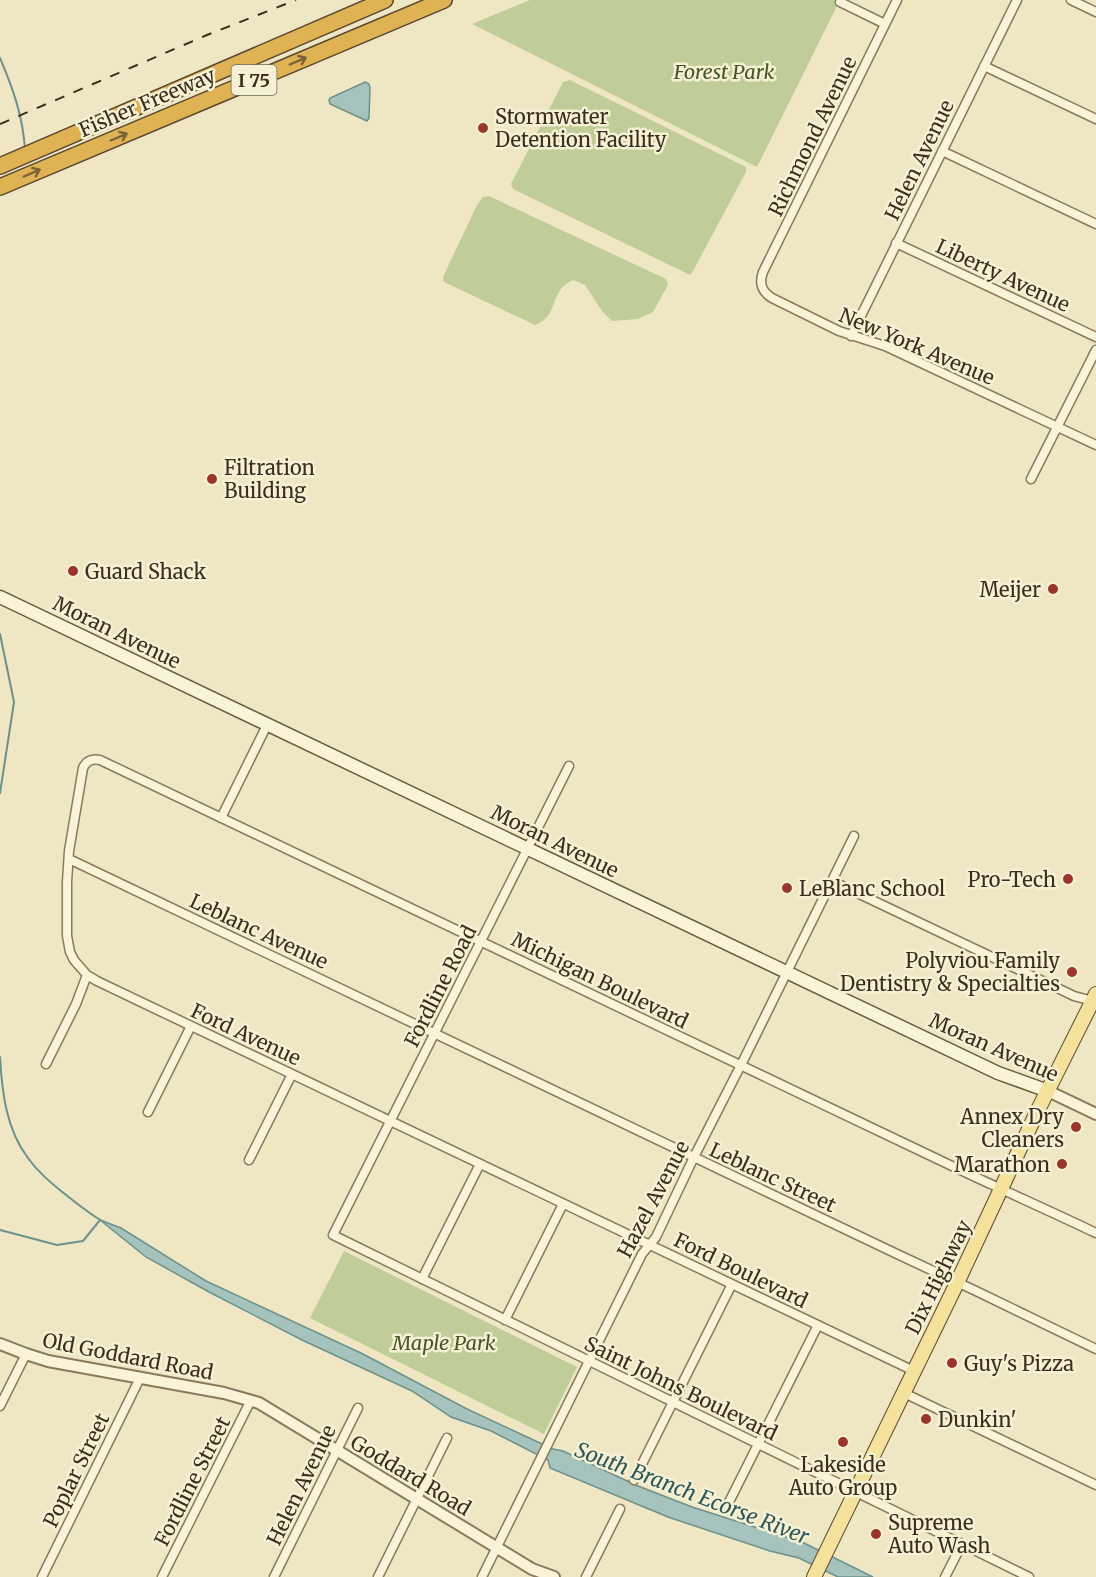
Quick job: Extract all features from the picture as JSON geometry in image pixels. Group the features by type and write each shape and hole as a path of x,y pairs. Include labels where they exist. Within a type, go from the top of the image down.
{"highway":[{"name":"Fisher Freeway","path":"0,166 385,0"},
{"name":"Fisher Freeway","path":"0,187 444,0"}],"main road":[{"name":"Moran Avenue","path":"3,599 998,1073 1048,1091"},
{"name":"Dix Highway","path":"815,1574 1048,1091 1095,999"}],"street":[{"name":"Richmond Avenue","path":"762,287 763,272 897,0"},
{"name":"Helen Avenue","path":"851,336 1017,0"},
{"path":"1071,0 1096,12"},
{"path":"840,2 885,24"},
{"path":"984,66 1096,118"},
{"path":"942,151 1096,224"},
{"name":"Liberty Avenue","path":"896,243 1096,337"},
{"name":"New York Avenue","path":"762,287 765,293 772,298 851,336 885,346 1096,445"},
{"path":"1031,479 1096,350"},
{"path":"221,818 267,725"},
{"name":"Michigan Boulevard","path":"69,859 83,768 90,760 100,760 1096,1233"},
{"name":"Fordline Road","path":"340,1220 569,766"},
{"name":"Hazel Avenue","path":"482,1577 642,1254 656,1237 854,836"},
{"path":"46,1064 76,1004 87,975 74,960 68,943 69,859"},
{"name":"Leblanc Avenue","path":"69,859 435,1033"},
{"path":"832,881 1074,996 1095,999"},
{"name":"Ford Avenue","path":"87,975 391,1121"},
{"path":"148,1112 191,1026"},
{"name":"Leblanc Street","path":"435,1033 1096,1349"},
{"path":"249,1160 292,1074"},
{"name":"Moran Avenue","path":"1048,1091 1096,1114"},
{"name":"Ford Boulevard","path":"391,1121 914,1371"},
{"path":"422,1279 480,1164"},
{"path":"505,1320 563,1204"},
{"name":"Saint Johns Boulevard","path":"340,1220 333,1235 1029,1577"},
{"path":"634,1479 732,1284"},
{"path":"727,1506 818,1325"},
{"name":"Old Goddard Road","path":"0,1344 48,1360 224,1393 250,1400"},
{"path":"0,1406 26,1354"},
{"name":"Poplar Street","path":"42,1577 140,1378"},
{"path":"904,1392 1096,1485"},
{"name":"Goddard Road","path":"250,1400 259,1403 532,1569 554,1577"},
{"name":"Fordline Street","path":"162,1577 250,1400"},
{"name":"Helen Avenue","path":"274,1577 358,1408"},
{"path":"378,1577 447,1438"},
{"path":"586,1577 620,1509"},
{"path":"945,1577 962,1544"}],"green space":[{"name":"Forest Park","path":"530,0 840,0 757,167 472,24"},
{"path":"570,80 746,167 746,172 690,275 513,189 511,184 563,82"},
{"path":"489,196 666,279 668,285 653,312 638,319 612,321 602,311 585,285 573,280 561,289 546,318 535,325 444,282 443,277 477,205 483,197"},
{"name":"Maple Park","path":"344,1251 577,1367 544,1434 310,1318"}],"water":[{"path":"365,82 370,88 367,121 330,104 330,98"},
{"path":"100,1220 121,1228 206,1281 363,1354 467,1409 553,1449 563,1451 638,1486 692,1507 802,1542 873,1577 838,1577 799,1558 770,1551 668,1517 550,1468 548,1460 491,1431 451,1417 412,1391 302,1340 209,1292 146,1257"}],"waterway":[{"path":"0,58 17,103 25,150"},
{"path":"0,634 14,702 0,793"},
{"path":"0,1057 2,1083 10,1123 21,1147 39,1172 102,1221"},
{"name":"South Branch Ecorse River","path":"0,1230 57,1245 83,1241 100,1220"}],"railway":[{"path":"0,124 207,35 296,0"}],"place":[{"name":"Stormwater Detention Facility","path":"483,128"},
{"name":"Filtration Building","path":"212,479"},
{"name":"Guard Shack","path":"73,571"},
{"name":"Meijer","path":"1053,589"},
{"name":"Pro-Tech","path":"1068,879"},
{"name":"LeBlanc School","path":"787,888"},
{"name":"Polyviou Family Dentistry & Specialties","path":"1072,972"},
{"name":"Annex Dry Cleaners","path":"1076,1127"},
{"name":"Marathon","path":"1062,1164"},
{"name":"Guy's Pizza","path":"952,1363"},
{"name":"Dunkin'","path":"926,1419"},
{"name":"Lakeside Auto Group","path":"843,1442"},
{"name":"Supreme Auto Wash","path":"876,1534"}]}
